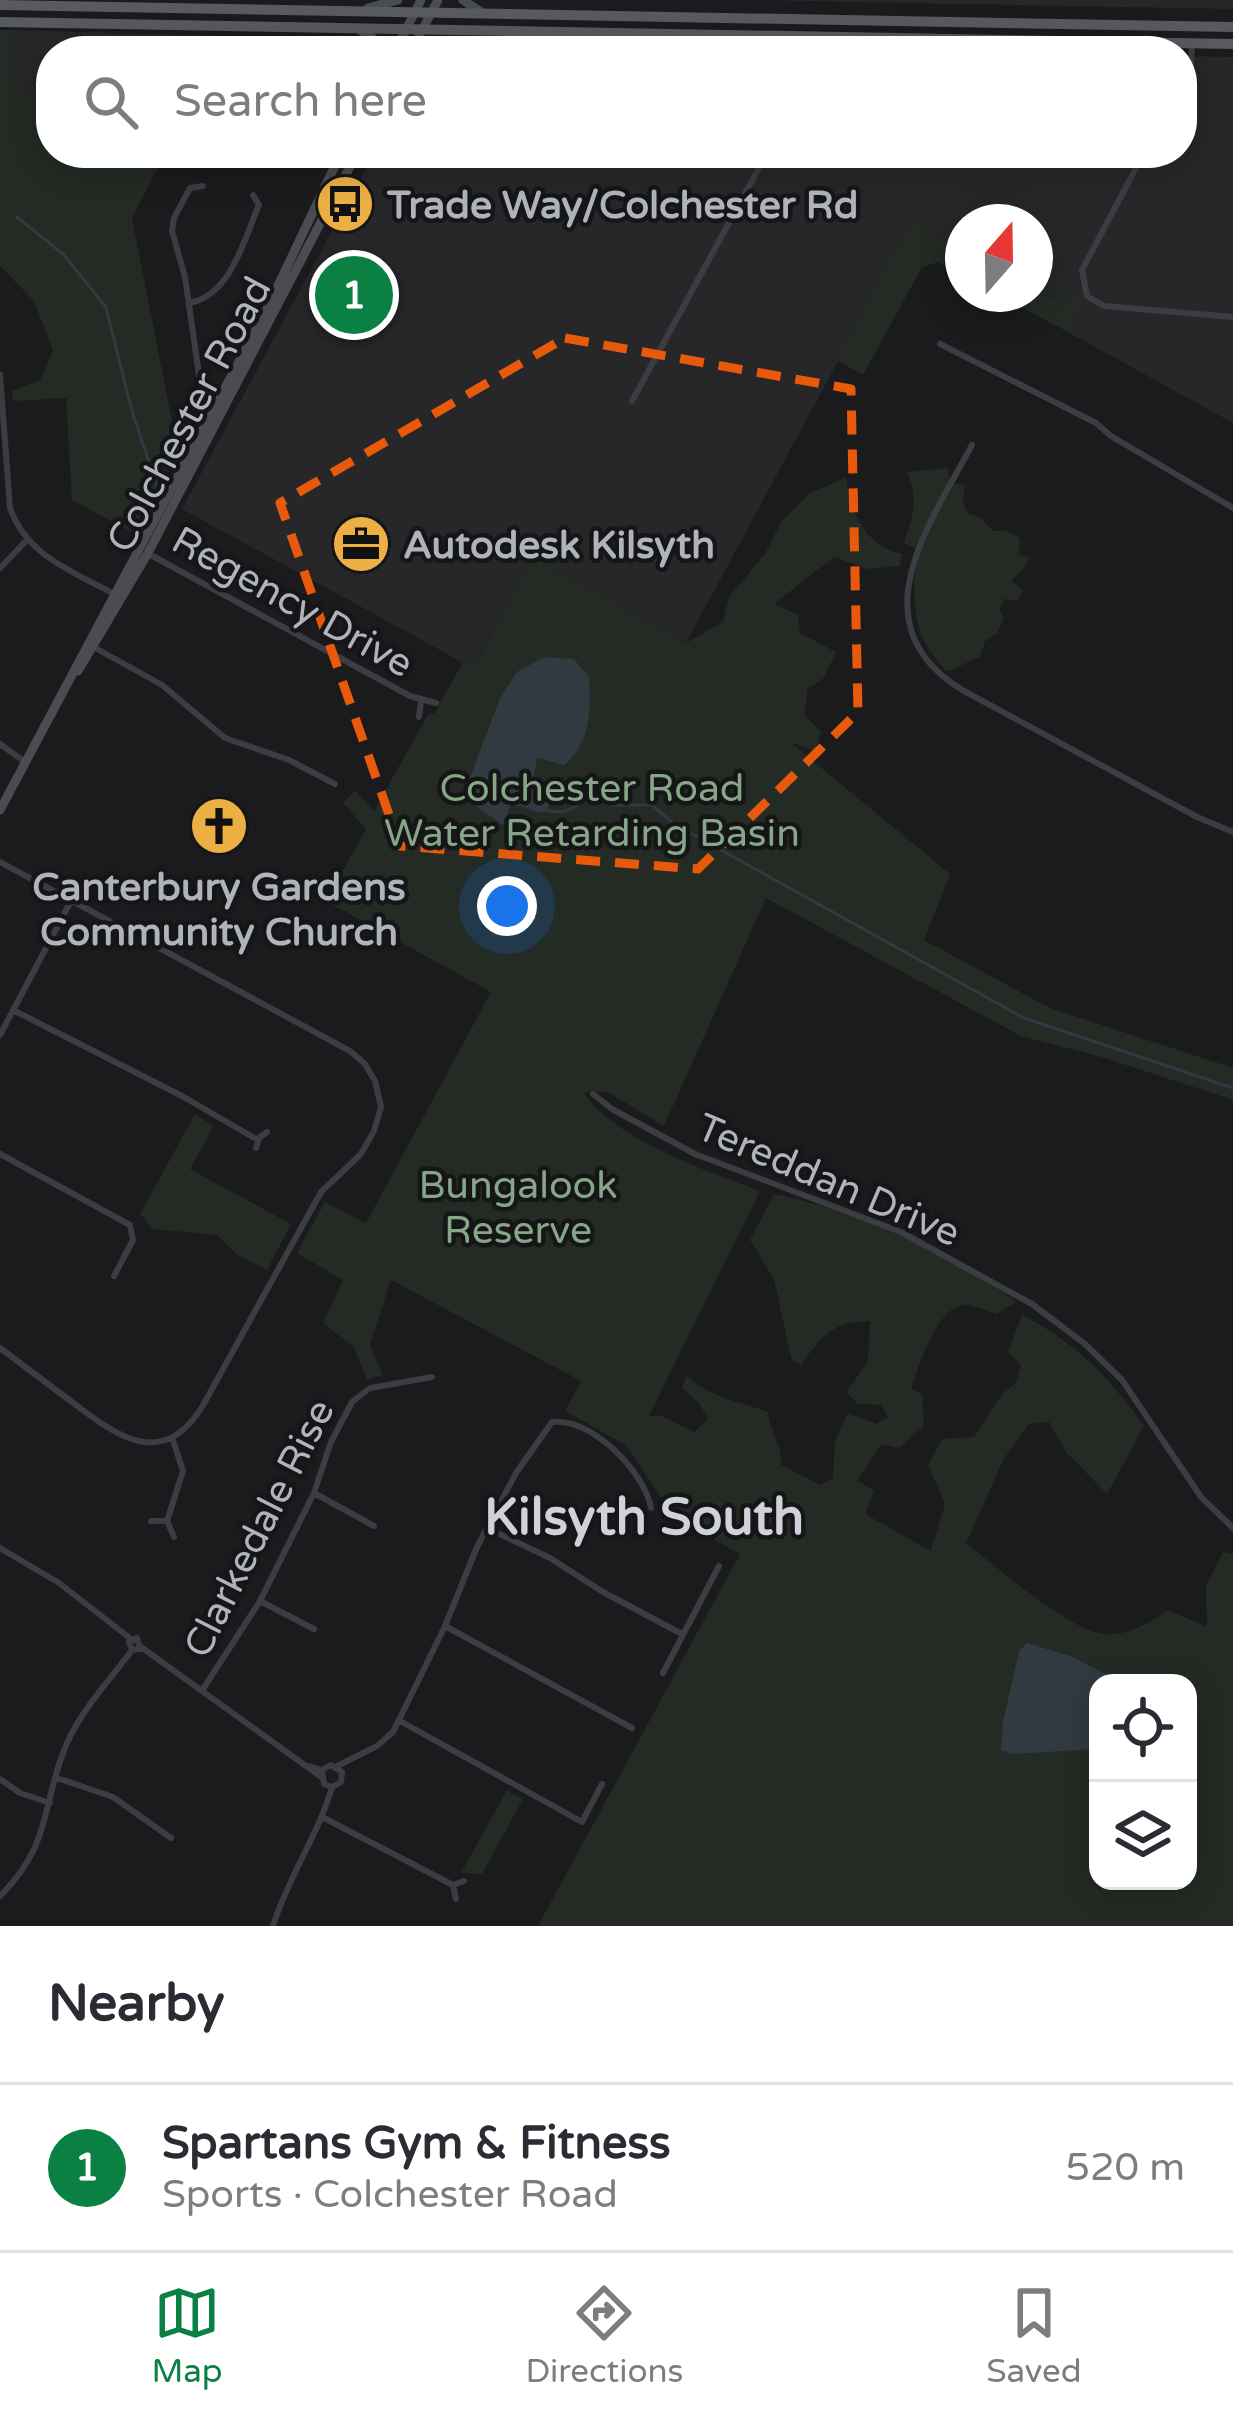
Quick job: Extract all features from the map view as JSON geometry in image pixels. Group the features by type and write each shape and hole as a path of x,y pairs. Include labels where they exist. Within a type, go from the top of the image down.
{"main road":[{"path":"363,9 398,0"},
{"path":"463,0 481,12"},
{"path":"0,5 363,9 435,5 481,12 1233,27"},
{"path":"402,36 418,5"},
{"path":"419,36 435,5"},
{"path":"230,26 237,7"},
{"path":"237,7 244,27"},
{"path":"0,22 862,36"},
{"path":"1099,24 1099,36"},
{"path":"346,26 369,36"},
{"path":"1197,43 1233,44"},
{"name":"Colchester Road","path":"0,810 221,402 334,168"},
{"name":"Colchester Road","path":"221,402 299,271 350,168"}],"street":[{"path":"92,24 93,7"},
{"path":"632,401 758,168"},
{"path":"1136,168 1082,270 1087,296 1104,307 1233,317"},
{"path":"203,186 190,188 172,224 200,386 221,402"},
{"path":"189,303 218,290 256,199"},
{"path":"940,344 1096,423 1233,508"},
{"path":"0,375 10,508 26,541 117,596"},
{"path":"972,445 908,572 909,624 922,651 943,676 964,691 1233,832"},
{"path":"0,568 26,541"},
{"name":"Regency Drive","path":"143,551 421,701 436,704"},
{"path":"90,646 162,686 225,738 289,760 335,784"},
{"name":"Regency Drive","path":"419,717 421,701"},
{"path":"0,744 25,762"},
{"path":"0,862 350,1051 365,1064 378,1094 378,1120 369,1143 321,1192 189,1426 172,1437 139,1443 114,1434 0,1348"},
{"path":"0,1035 71,902"},
{"path":"13,1010 182,1096 257,1144 267,1132"},
{"name":"Tereddan Drive","path":"593,1094 695,1154 901,1232 1032,1304 1085,1344 1122,1380 1201,1497 1233,1528"},
{"path":"0,1154 130,1225 133,1240 114,1276"},
{"name":"Clarkedale Rise","path":"203,1689 260,1601 314,1493 331,1442 352,1402 370,1388 432,1377"},
{"path":"340,1769 388,1737 400,1721 487,1528 552,1422 566,1423 621,1454 644,1487 651,1508"},
{"path":"172,1437 183,1471 167,1521 174,1537"},
{"path":"314,1493 374,1526"},
{"path":"151,1521 167,1521"},
{"path":"487,1528 550,1558 682,1634"},
{"path":"0,1548 59,1583 131,1639 139,1639 141,1647 300,1763 325,1779 341,1782 340,1769"},
{"path":"663,1673 719,1566"},
{"path":"260,1601 314,1629"},
{"path":"445,1626 632,1728"},
{"path":"0,1896 35,1850 74,1729 131,1650 131,1639"},
{"path":"131,1650 141,1647"},
{"path":"400,1721 582,1822 602,1784"},
{"path":"273,1926 290,1880 323,1818 328,1803 325,1779 331,1765 340,1769"},
{"path":"57,1778 112,1797 171,1838"},
{"path":"0,1779 20,1793 51,1804"},
{"path":"323,1818 453,1886 456,1899"},
{"path":"453,1886 464,1881"}],"highlighted area":[{"path":"565,338 851,389 858,712 698,869 400,846 280,503"}],"shaded area":[{"path":"761,0 1233,0 1233,9 854,2"},
{"path":"12,30 219,36 36,36 36,97 10,83"},
{"path":"1197,56 1233,57 1233,423 1066,331 1076,311 1053,299 1053,204 945,204 945,240 913,222 686,643 532,557 473,668 182,509 366,168 1197,168"},
{"path":"544,657 574,659 589,677 587,725 580,747 564,765 537,758 534,775 547,784 549,811 540,813 512,803 503,825 472,804 466,788 500,698 517,672"},
{"path":"1027,1643 1070,1656 1106,1674 1089,1674 1089,1750 1012,1754 1001,1750 1019,1651"}],"green space":[{"path":"0,30 12,30 10,83 36,97 36,168 157,168 132,218 178,451 135,534 72,500 66,398 13,401 12,391 40,380 53,350 34,301 0,266"},
{"path":"912,222 945,240 945,266 938,262 922,267 863,375 837,360"},
{"path":"1062,290 1082,301 1066,331 1031,312 1053,312 1053,299"},
{"path":"948,468 949,482 965,485 963,502 968,514 980,517 993,531 1020,538 1019,555 1029,557 1011,581 1024,591 1017,601 1004,599 999,609 1004,618 997,633 985,641 980,657 946,672 919,629 914,582 919,550 904,543 913,507 907,472"},
{"path":"846,477 862,526 878,543 902,554 900,566 868,569 834,557 774,604 798,615 800,633 836,652 824,678 808,688 804,714 821,732 815,751 790,742 950,874 924,940 1050,1008 1233,1068 1233,1100 1021,1036 766,898 664,1126 608,1092 584,1093 599,1110 640,1139 760,1191 649,1416 662,1416 694,1432 708,1419 682,1388 686,1376 716,1395 768,1412 781,1465 820,1485 833,1478 835,1441 848,1413 876,1424 888,1417 881,1405 858,1404 846,1392 868,1362 870,1321 830,1332 801,1365 791,1358 774,1279 750,1240 774,1194 901,1235 960,1265 1016,1302 996,1314 967,1305 947,1314 931,1337 911,1389 922,1394 924,1426 899,1448 882,1444 857,1480 874,1491 865,1514 931,1551 945,1504 928,1465 942,1439 974,1437 997,1401 1016,1383 1021,1365 1008,1352 1022,1315 1075,1349 1144,1426 1107,1494 1066,1452 1049,1422 1029,1424 1003,1460 966,1544 1067,1619 1108,1634 1135,1629 1168,1610 1207,1627 1206,1586 1223,1552 1233,1554 1233,1926 538,1926 740,1554 675,1518 626,1445 565,1411 581,1381 391,1280 370,1344 382,1375 367,1380 354,1347 323,1323 343,1280 297,1253 325,1202 366,1223 491,992 326,901 366,829 343,803 355,790 374,811 463,662 474,667 532,557 686,643 723,622 729,597 765,554 781,522 809,494"},
{"path":"195,1114 214,1126 190,1169 291,1224 267,1270 236,1254 217,1235 153,1229 140,1214"},
{"path":"507,1790 523,1799 482,1874 461,1873"}],"waterway":[{"path":"17,217 63,254 106,307 157,486"},
{"path":"549,811 564,812 589,799 612,805 652,805 674,824 1024,1018 1233,1088"}],"place":[{"name":"Trade Way/Colchester Rd","path":"345,204"},
{"name":"Spartans Gym & Fitness","path":"354,295"},
{"name":"Autodesk Kilsyth","path":"361,544"},
{"name":"Canterbury Gardens Community Church","path":"219,826"}],"district":[{"name":"Kilsyth South","path":"644,1516"}],"park label":[{"name":"Colchester Road Water Retarding Basin","path":"592,810"},
{"name":"Bungalook Reserve","path":"518,1206"}]}
